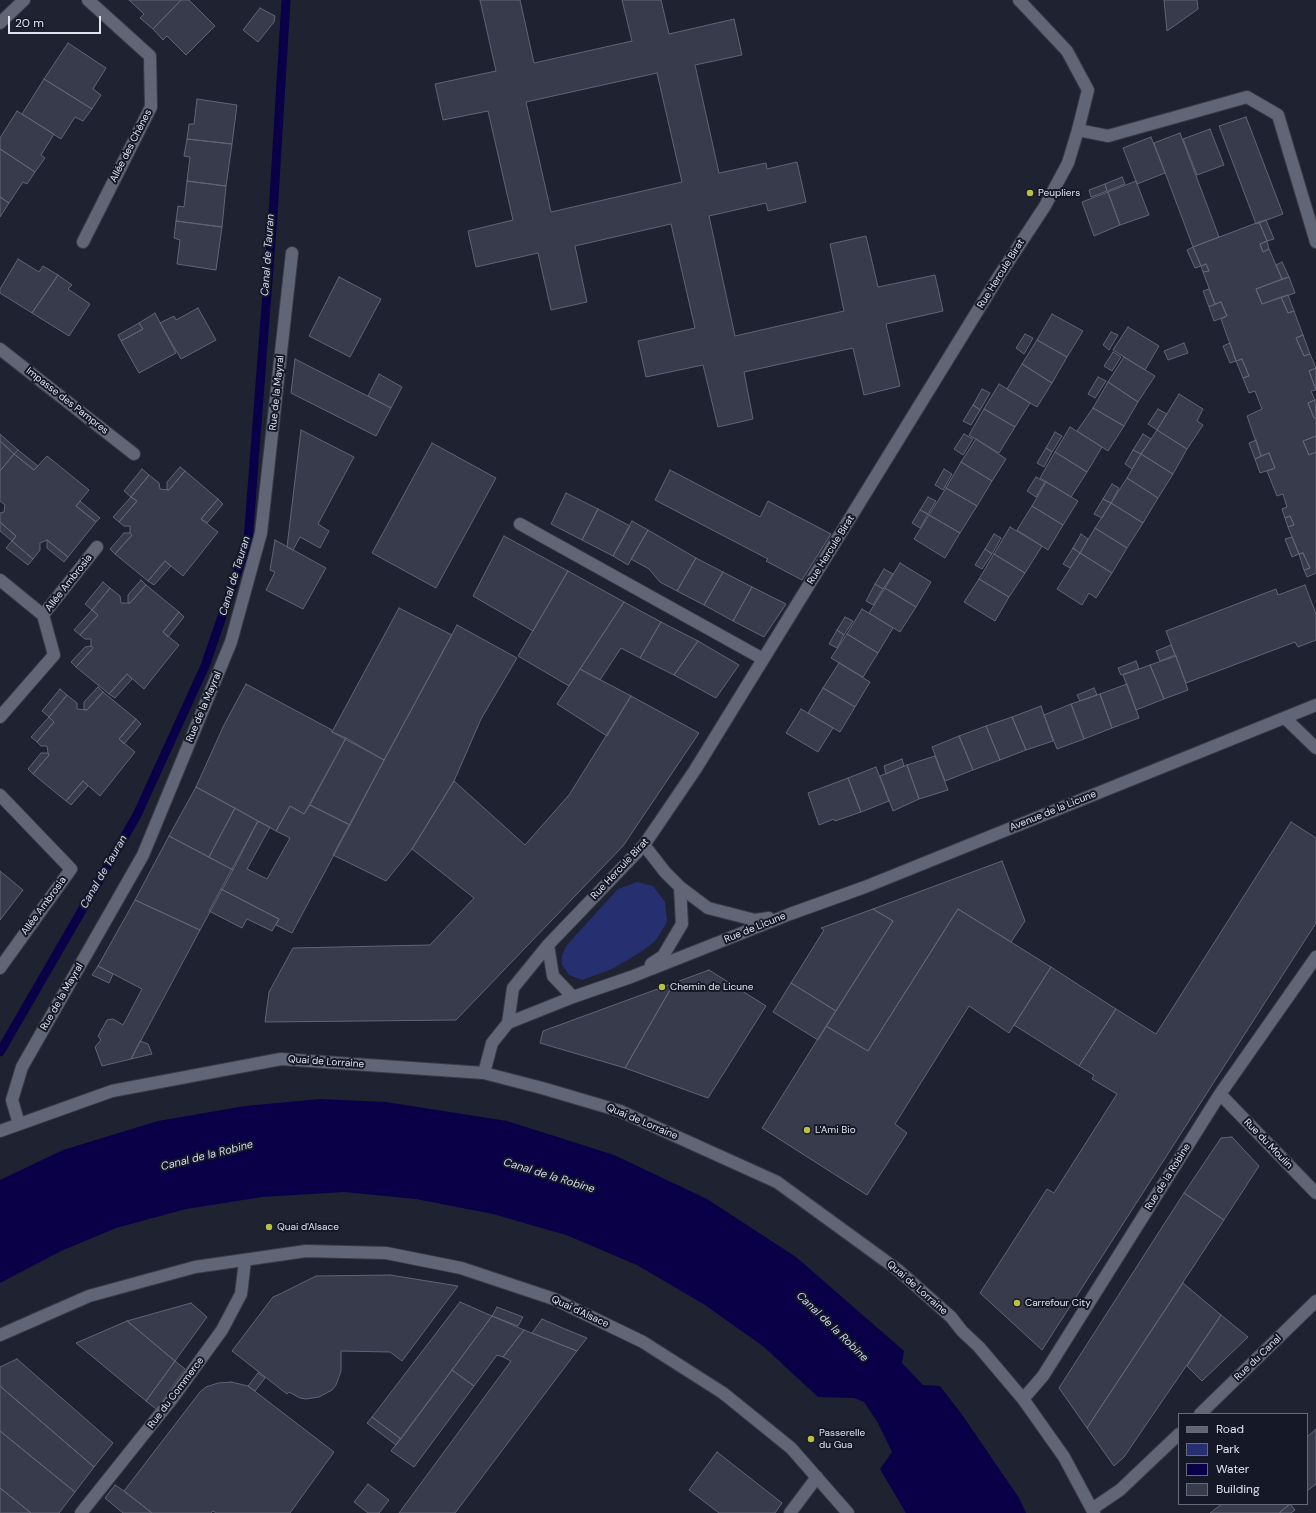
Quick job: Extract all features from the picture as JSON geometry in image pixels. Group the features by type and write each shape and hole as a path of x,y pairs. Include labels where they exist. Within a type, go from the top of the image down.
{"street":[{"path":"0,23 24,0"},
{"name":"Allée des Chênes","path":"83,242 151,106 150,56 88,0"},
{"name":"Rue Hercule Birat","path":"508,1023 513,988 548,945 644,845 695,770 999,276 1045,206 1068,163 1088,90 1067,51 1019,0"},
{"path":"1078,130 1108,136 1247,97 1278,115 1316,242"},
{"name":"Rue de la Mayral","path":"19,1124 12,1100 22,1067 143,855 231,642 261,533 292,253"},
{"name":"Impasse des Pampres","path":"0,348 134,454"},
{"path":"520,524 763,659"},
{"name":"Allée Ambrosia","path":"0,717 54,655 43,615 97,547"},
{"path":"0,580 43,615"},
{"name":"Avenue de la Licune","path":"790,914 865,887 1316,705"},
{"path":"1285,718 1316,748"},
{"name":"Allée Ambrosia","path":"0,795 71,869 0,968"},
{"name":"Rue de Licune","path":"644,845 665,872 680,887 708,908 755,920 790,914"},
{"name":"Rue de Licune","path":"631,977 663,956 682,924 680,887"},
{"name":"Rue de Licune","path":"508,1023 573,997 631,977 790,914"},
{"path":"548,945 554,976 573,997"},
{"name":"Rue de la Robine","path":"1022,1399 1043,1376 1220,1094 1316,956"},
{"path":"484,1073 492,1043 508,1023"},
{"name":"Quai de Lorraine","path":"0,1131 112,1091 281,1059 484,1073 620,1111 777,1182 898,1270 951,1317 962,1331 979,1347 1022,1399 1064,1457 1093,1511"},
{"name":"Rue du Moulin","path":"1220,1094 1316,1193"},
{"name":"Quai d'Alsace","path":"0,1335 89,1296 195,1266 245,1261 306,1251 386,1253 462,1268 554,1299 643,1342 723,1393 792,1448 848,1513"},
{"name":"Rue du Commerce","path":"82,1513 172,1400 222,1330 241,1294 245,1261"},
{"name":"Rue du Canal","path":"1201,1413 1316,1301"},
{"path":"1093,1511 1120,1490 1178,1435"},
{"path":"790,1513 817,1477"}],"green space":[{"path":"637,882 653,886 665,902 667,922 656,940 644,950 612,969 582,980 569,975 562,965 562,956 566,946 618,889"}],"water":[{"name":"Canal de la Robine","path":"320,1099 386,1102 507,1121 614,1155 707,1199 796,1257 904,1351 902,1363 923,1385 940,1386 963,1416 1019,1498 1026,1513 906,1513 880,1469 892,1452 878,1423 864,1402 854,1398 818,1397 764,1347 705,1305 637,1265 566,1235 493,1214 416,1199 344,1192 262,1197 186,1209 116,1228 61,1251 0,1283 0,1180 63,1150 158,1121 245,1106"}],"building":[{"path":"129,0 181,0 153,29 140,18 144,14"},
{"path":"181,0 189,0 215,26 186,55 167,36 163,40 153,29"},
{"path":"480,0 520,0 534,63 632,41 622,0 661,0 669,34 734,19 742,55 695,65 719,173 766,163 767,169 797,162 806,202 768,211 766,203 709,216 735,336 844,311 830,244 866,236 878,287 935,275 943,311 886,324 900,386 864,395 853,348 744,372 753,419 718,427 703,365 646,377 638,341 695,328 671,224 575,246 587,302 551,310 538,253 476,267 468,231 513,220 488,111 443,120 435,84 496,71","holes":["657,73 682,182 551,212 526,102"]},
{"path":"1164,0 1197,0 1198,9 1167,31"},
{"path":"260,8 275,16 274,22 258,42 243,30"},
{"path":"68,43 106,68 93,89 101,95 92,109 44,79"},
{"path":"44,79 92,109 83,121 75,117 61,139 22,114"},
{"path":"197,99 237,105 232,144 187,139 189,124 194,124"},
{"path":"17,111 54,134 41,155 45,158 35,172 0,149 0,138"},
{"path":"1246,117 1283,214 1256,224 1219,126"},
{"path":"1210,129 1224,165 1197,175 1183,139"},
{"path":"1180,133 1219,237 1193,247 1154,143"},
{"path":"1151,137 1165,173 1137,184 1123,148"},
{"path":"187,139 232,144 226,186 187,181 190,157 184,156"},
{"path":"0,149 35,172 27,184 23,182 9,203 0,197"},
{"path":"1122,177 1125,184 1107,191 1105,184"},
{"path":"187,181 226,186 222,227 176,221 178,206 184,207"},
{"path":"1136,181 1149,215 1120,225 1108,192"},
{"path":"1105,184 1107,191 1091,197 1089,190"},
{"path":"1108,192 1120,225 1094,236 1082,202"},
{"path":"0,197 9,203 0,217"},
{"path":"1266,220 1274,239 1267,241 1259,222"},
{"path":"176,221 222,227 216,270 177,264 180,240 174,238"},
{"path":"1259,222 1267,241 1260,244 1263,252 1269,249 1282,279 1256,289 1262,304 1281,297 1288,313 1294,311 1303,335 1296,338 1304,356 1310,354 1316,368 1309,371 1316,390 1311,391 1315,400 1308,403 1314,418 1316,418 1316,436 1303,441 1309,455 1316,452 1316,573 1307,577 1304,570 1310,568 1303,553 1299,554 1288,527 1294,525 1290,516 1285,518 1282,509 1287,507 1283,494 1277,496 1267,471 1275,468 1269,453 1261,456 1247,416 1262,409 1255,391 1249,393 1243,378 1249,376 1242,359 1236,361 1221,319 1227,316 1221,302 1215,304 1203,272 1209,271 1206,264 1201,266 1193,247"},
{"path":"1267,241 1269,249 1263,252 1260,244"},
{"path":"1193,247 1201,266 1195,268 1187,250"},
{"path":"18,259 39,272 43,266 58,275 32,313 0,293 0,289"},
{"path":"1282,262 1289,277 1282,279 1276,265"},
{"path":"1206,264 1209,271 1203,272 1201,266"},
{"path":"58,275 72,285 68,289 90,304 69,336 32,313"},
{"path":"339,277 381,299 350,357 309,336"},
{"path":"1289,277 1295,293 1262,304 1256,289"},
{"path":"1209,289 1215,304 1209,307 1203,291"},
{"path":"1288,295 1294,311 1288,313 1281,297"},
{"path":"1221,302 1227,316 1214,321 1209,307"},
{"path":"198,308 216,340 181,359 160,323 174,316 176,320"},
{"path":"155,313 176,353 139,373 121,341 143,329 139,323"},
{"path":"1052,314 1083,331 1067,357 1037,340"},
{"path":"139,323 143,329 121,341 118,335"},
{"path":"1128,327 1159,346 1145,370 1113,350"},
{"path":"1111,332 1118,335 1109,350 1103,345"},
{"path":"1025,334 1033,338 1024,354 1016,348"},
{"path":"1303,335 1310,354 1304,356 1296,338"},
{"path":"1037,340 1067,357 1052,383 1022,364"},
{"path":"1184,343 1188,353 1168,360 1164,351"},
{"path":"1230,343 1236,361 1230,363 1223,346"},
{"path":"1113,352 1121,357 1112,371 1104,366"},
{"path":"1124,357 1155,376 1138,402 1108,382"},
{"path":"295,359 391,408 376,436 291,393"},
{"path":"1242,359 1249,376 1243,378 1236,361"},
{"path":"1022,364 1052,383 1037,407 1007,389"},
{"path":"1316,368 1316,390 1309,371"},
{"path":"379,374 402,387 391,408 368,396"},
{"path":"1098,377 1106,381 1095,398 1088,394"},
{"path":"1108,382 1138,402 1124,426 1093,408"},
{"path":"999,384 1030,403 1015,427 984,409"},
{"path":"982,389 990,393 980,410 973,405"},
{"path":"1179,394 1203,409 1197,421 1203,425 1187,449 1157,430"},
{"path":"1315,400 1316,418 1314,418 1308,403"},
{"path":"973,405 980,410 971,425 963,421"},
{"path":"1093,408 1124,426 1108,451 1077,431"},
{"path":"984,409 1015,427 999,453 969,435"},
{"path":"1158,409 1167,414 1157,430 1148,424"},
{"path":"1070,427 1102,447 1087,472 1055,452"},
{"path":"301,430 354,457 318,524 329,531 320,548 300,537 293,550 287,547"},
{"path":"1157,430 1187,449 1173,474 1141,454"},
{"path":"1055,432 1062,436 1052,452 1046,448"},
{"path":"0,434 18,450 14,454 0,441"},
{"path":"964,434 973,439 963,455 954,449"},
{"path":"1143,434 1151,439 1141,454 1133,450"},
{"path":"1316,436 1316,452 1309,455 1303,441"},
{"path":"976,439 1006,459 992,481 961,462"},
{"path":"1256,440 1261,456 1255,459 1249,443"},
{"path":"0,441 14,454 0,471"},
{"path":"432,443 496,478 436,588 372,553"},
{"path":"1046,448 1052,452 1044,467 1037,463"},
{"path":"18,450 38,466 34,470 14,454"},
{"path":"1133,450 1141,454 1132,469 1125,464"},
{"path":"1055,452 1087,472 1071,497 1040,478"},
{"path":"1269,453 1275,468 1260,473 1255,459"},
{"path":"14,454 34,470 47,456 89,490 76,506 96,522 68,557 47,540 40,543 40,550 33,559 12,541 16,536 0,522 0,513 4,512 5,505 0,501 0,471"},
{"path":"1141,454 1173,474 1158,498 1127,478"},
{"path":"961,462 992,481 977,506 946,488"},
{"path":"180,467 185,471 169,490 167,490 167,482"},
{"path":"142,469 149,475 131,497 124,491"},
{"path":"944,469 952,474 943,490 935,485"},
{"path":"670,470 760,517 768,501 831,534 802,580 766,561 768,559 655,500"},
{"path":"185,471 218,499 201,519 218,532 183,576 165,561 148,581 115,554 132,535 130,533 130,526 124,526 119,522 137,501 131,497 149,475 159,483 160,489 169,490"},
{"path":"1036,477 1045,482 1036,497 1027,491"},
{"path":"1127,478 1158,498 1143,523 1111,503"},
{"path":"1046,482 1078,501 1063,525 1032,506"},
{"path":"1112,484 1119,488 1111,503 1103,499"},
{"path":"946,488 977,506 960,533 929,515"},
{"path":"566,493 598,509 582,540 551,524"},
{"path":"131,497 137,501 119,522 113,517"},
{"path":"928,497 936,501 928,514 920,510"},
{"path":"218,499 223,504 207,523 201,519"},
{"path":"1103,499 1111,503 1102,518 1094,514"},
{"path":"80,501 100,518 96,522 76,506"},
{"path":"1111,503 1143,523 1127,548 1095,528"},
{"path":"1032,506 1063,525 1048,550 1017,530"},
{"path":"598,509 630,526 613,556 582,540"},
{"path":"920,510 928,514 920,528 912,523"},
{"path":"929,515 960,533 945,558 914,539"},
{"path":"1290,516 1294,525 1288,527 1285,518"},
{"path":"632,521 648,530 628,565 613,556"},
{"path":"0,522 16,536 12,541 0,531"},
{"path":"1010,527 1042,546 1025,573 994,554"},
{"path":"1095,528 1127,548 1112,573 1080,553"},
{"path":"648,530 696,558 677,591 660,582 649,569 631,559"},
{"path":"124,533 130,533 132,535 115,554 110,549"},
{"path":"994,534 1001,538 992,554 985,549"},
{"path":"1081,534 1088,539 1080,553 1073,548"},
{"path":"504,536 568,571 533,631 473,596"},
{"path":"1292,537 1299,554 1292,557 1285,539"},
{"path":"47,540 68,557 64,562 47,548"},
{"path":"275,540 326,568 303,609 266,590 275,572 270,570"},
{"path":"12,541 33,559 28,565 6,548"},
{"path":"1073,548 1080,553 1070,568 1063,564"},
{"path":"985,549 992,554 982,569 975,565"},
{"path":"1080,553 1112,573 1096,598 1089,593 1082,605 1057,589"},
{"path":"1303,553 1310,568 1304,570 1299,554"},
{"path":"994,554 1025,573 1009,597 979,579"},
{"path":"696,558 723,572 704,605 677,591"},
{"path":"165,561 171,566 154,585 148,581"},
{"path":"900,563 931,582 916,607 885,588"},
{"path":"884,569 893,574 883,589 875,584"},
{"path":"568,571 624,602 569,686 518,656"},
{"path":"723,572 752,587 733,621 704,605"},
{"path":"979,579 1009,597 995,621 964,602"},
{"path":"141,580 146,585 130,603 128,603 128,595"},
{"path":"103,582 110,588 92,610 85,604"},
{"path":"875,584 883,589 873,605 866,601"},
{"path":"146,585 179,612 163,632 179,645 144,689 127,674 109,694 76,667 93,648 91,646 91,639 85,639 80,635 98,615 92,610 110,588 120,596 121,603 130,603"},
{"path":"1305,585 1316,614 1316,640 1298,647 1295,642 1186,683 1166,631 1276,589 1278,595"},
{"path":"752,587 786,604 764,637 733,621"},
{"path":"885,588 916,607 900,632 869,613"},
{"path":"624,602 661,622 640,658 621,648 600,680 580,669"},
{"path":"399,608 452,635 384,760 332,732"},
{"path":"862,609 893,628 878,653 847,634"},
{"path":"92,610 98,615 80,635 74,630"},
{"path":"179,612 184,617 168,637 163,632"},
{"path":"845,617 853,621 844,635 837,630"},
{"path":"661,622 698,641 674,675 640,658"},
{"path":"457,625 517,658 481,719 454,781 412,849 386,881 333,855"},
{"path":"837,630 844,635 837,648 829,644"},
{"path":"847,634 878,653 863,677 831,658"},
{"path":"698,641 739,665 716,698 674,675"},
{"path":"1171,645 1175,655 1160,661 1156,651"},
{"path":"91,646 93,648 76,667 71,662 85,647"},
{"path":"1176,656 1188,690 1164,699 1150,665"},
{"path":"1136,661 1139,669 1121,675 1118,668"},
{"path":"839,663 870,682 855,707 823,688"},
{"path":"1150,665 1164,699 1136,710 1123,675"},
{"path":"580,669 631,696 607,736 557,704"},
{"path":"127,674 132,679 115,698 109,694"},
{"path":"246,684 332,730 332,732 346,738 304,814 290,806 276,831 196,787 224,725"},
{"path":"1127,684 1139,718 1112,728 1100,694"},
{"path":"98,687 103,692 87,710 84,710 84,702"},
{"path":"823,688 855,707 840,732 808,713"},
{"path":"1094,688 1097,695 1080,701 1077,695"},
{"path":"60,689 67,695 49,717 42,711"},
{"path":"103,692 136,719 119,739 135,752 100,796 83,781 66,801 33,774 49,755 47,746 41,746 37,742 54,722 49,717 67,695 77,703 77,709 87,710"},
{"path":"1100,694 1112,728 1084,739 1071,704"},
{"path":"631,696 699,733 623,846 456,1020 265,1022 269,992 293,948 430,945 474,898 412,849 454,781 525,845 569,795"},
{"path":"1071,704 1084,739 1057,749 1044,715"},
{"path":"1041,706 1053,741 1026,750 1012,717"},
{"path":"801,709 833,728 818,752 786,733"},
{"path":"49,717 54,722 37,742 31,737"},
{"path":"1012,717 1026,750 1000,760 986,726"},
{"path":"136,719 141,724 124,744 119,739"},
{"path":"986,726 1000,760 973,770 959,736"},
{"path":"959,736 973,770 945,781 932,747"},
{"path":"346,738 384,760 350,825 310,805"},
{"path":"41,753 48,753 49,755 33,774 28,769"},
{"path":"935,756 948,790 919,799 907,765"},
{"path":"902,759 904,766 886,774 884,766"},
{"path":"907,765 919,799 893,811 880,776"},
{"path":"876,767 889,801 861,812 848,778"},
{"path":"848,778 861,812 835,821 834,819 819,825 808,793"},
{"path":"83,781 88,786 71,805 66,801"},
{"path":"196,787 235,808 209,857 169,836"},
{"path":"310,805 350,825 292,933 276,925 279,919 221,889 258,821 270,827 247,869 267,879 290,838 276,831 290,806 304,814"},
{"path":"235,808 258,821 233,870 209,857"},
{"path":"1291,822 1316,838 1316,923 1042,1350 980,1293 1047,1189 1054,1193 1117,1094 1092,1079 1094,1075 1079,1066 1116,1009 1156,1034"},
{"path":"169,836 233,870 200,930 135,900"},
{"path":"1002,861 1025,921 1011,942 958,909 868,1051 826,1026 893,921 873,909"},
{"path":"0,871 23,890 0,920"},
{"path":"221,889 279,919 272,931 247,919 242,928 209,911"},
{"path":"135,900 200,930 131,1059 102,1066 95,1047 101,1040 98,1036 107,1020 113,1019 123,1025 142,989 98,966"},
{"path":"873,909 893,921 836,1011 791,983 824,930 821,928"},
{"path":"958,909 1051,967 1009,1033 969,1006 895,1124 907,1133 867,1195 762,1128 826,1026 868,1051"},
{"path":"98,966 113,974 109,983 92,975"},
{"path":"1051,967 1116,1009 1079,1066 1014,1025"},
{"path":"709,970 766,1006 708,1098 625,1068 674,983"},
{"path":"674,983 625,1068 540,1043 543,1031"},
{"path":"791,983 836,1011 818,1040 773,1012"},
{"path":"140,1041 148,1044 152,1054 131,1059"},
{"path":"1232,1137 1259,1166 1224,1220 1184,1193 1221,1138"},
{"path":"1184,1193 1224,1220 1087,1428 1059,1388"},
{"path":"390,1275 458,1286 402,1361 390,1352 341,1351 341,1371 336,1385 332,1390 319,1397 306,1399 300,1398 289,1392 287,1394 232,1351 273,1297 316,1276"},
{"path":"1183,1283 1221,1315 1124,1457 1114,1466 1087,1428"},
{"path":"460,1302 492,1316 401,1439 372,1417"},
{"path":"191,1303 207,1317 175,1361 127,1321"},
{"path":"497,1307 523,1317 518,1326 492,1316"},
{"path":"1221,1315 1248,1337 1202,1381 1187,1366"},
{"path":"492,1316 524,1330 503,1357 497,1355 474,1386 452,1370"},
{"path":"542,1319 587,1338 577,1351 532,1333"},
{"path":"127,1321 175,1361 146,1401 76,1343"},
{"path":"524,1330 577,1351 455,1513 399,1513 511,1361 503,1357"},
{"path":"17,1359 113,1443 94,1467 0,1386 0,1367"},
{"path":"175,1361 185,1369 156,1409 146,1401"},
{"path":"452,1370 474,1386 414,1467 391,1451"},
{"path":"258,1373 265,1378 255,1391 248,1386"},
{"path":"231,1382 248,1386 334,1452 290,1513 216,1513 213,1511 211,1513 152,1513 124,1491 200,1392 206,1387 218,1383"},
{"path":"0,1386 94,1467 75,1492 0,1431"},
{"path":"372,1417 401,1439 396,1445 367,1423"},
{"path":"1316,1429 1316,1484 1308,1490 1308,1436"},
{"path":"0,1431 75,1492 59,1513 31,1513 0,1488"},
{"path":"717,1452 782,1503 775,1513 719,1513 689,1490"},
{"path":"368,1484 389,1500 379,1513 368,1513 354,1502"},
{"path":"115,1485 152,1513 123,1513 105,1498"},
{"path":"0,1488 31,1513 0,1513"},
{"path":"1221,1505 1289,1505 1279,1513 1210,1513"},
{"path":"1289,1505 1291,1505 1295,1510 1291,1513 1280,1512"}],"waterway":[{"name":"Canal de Tauran","path":"0,1052 137,815 205,666 248,541 273,215 286,0"}],"place":[{"name":"Peupliers","path":"1030,193"},
{"name":"Chemin de Licune","path":"662,987"},
{"name":"L'Ami Bio","path":"807,1130"},
{"name":"Quai d'Alsace","path":"269,1227"},
{"name":"Carrefour City","path":"1017,1303"},
{"name":"Passerelle du Gua","path":"811,1439"}]}
